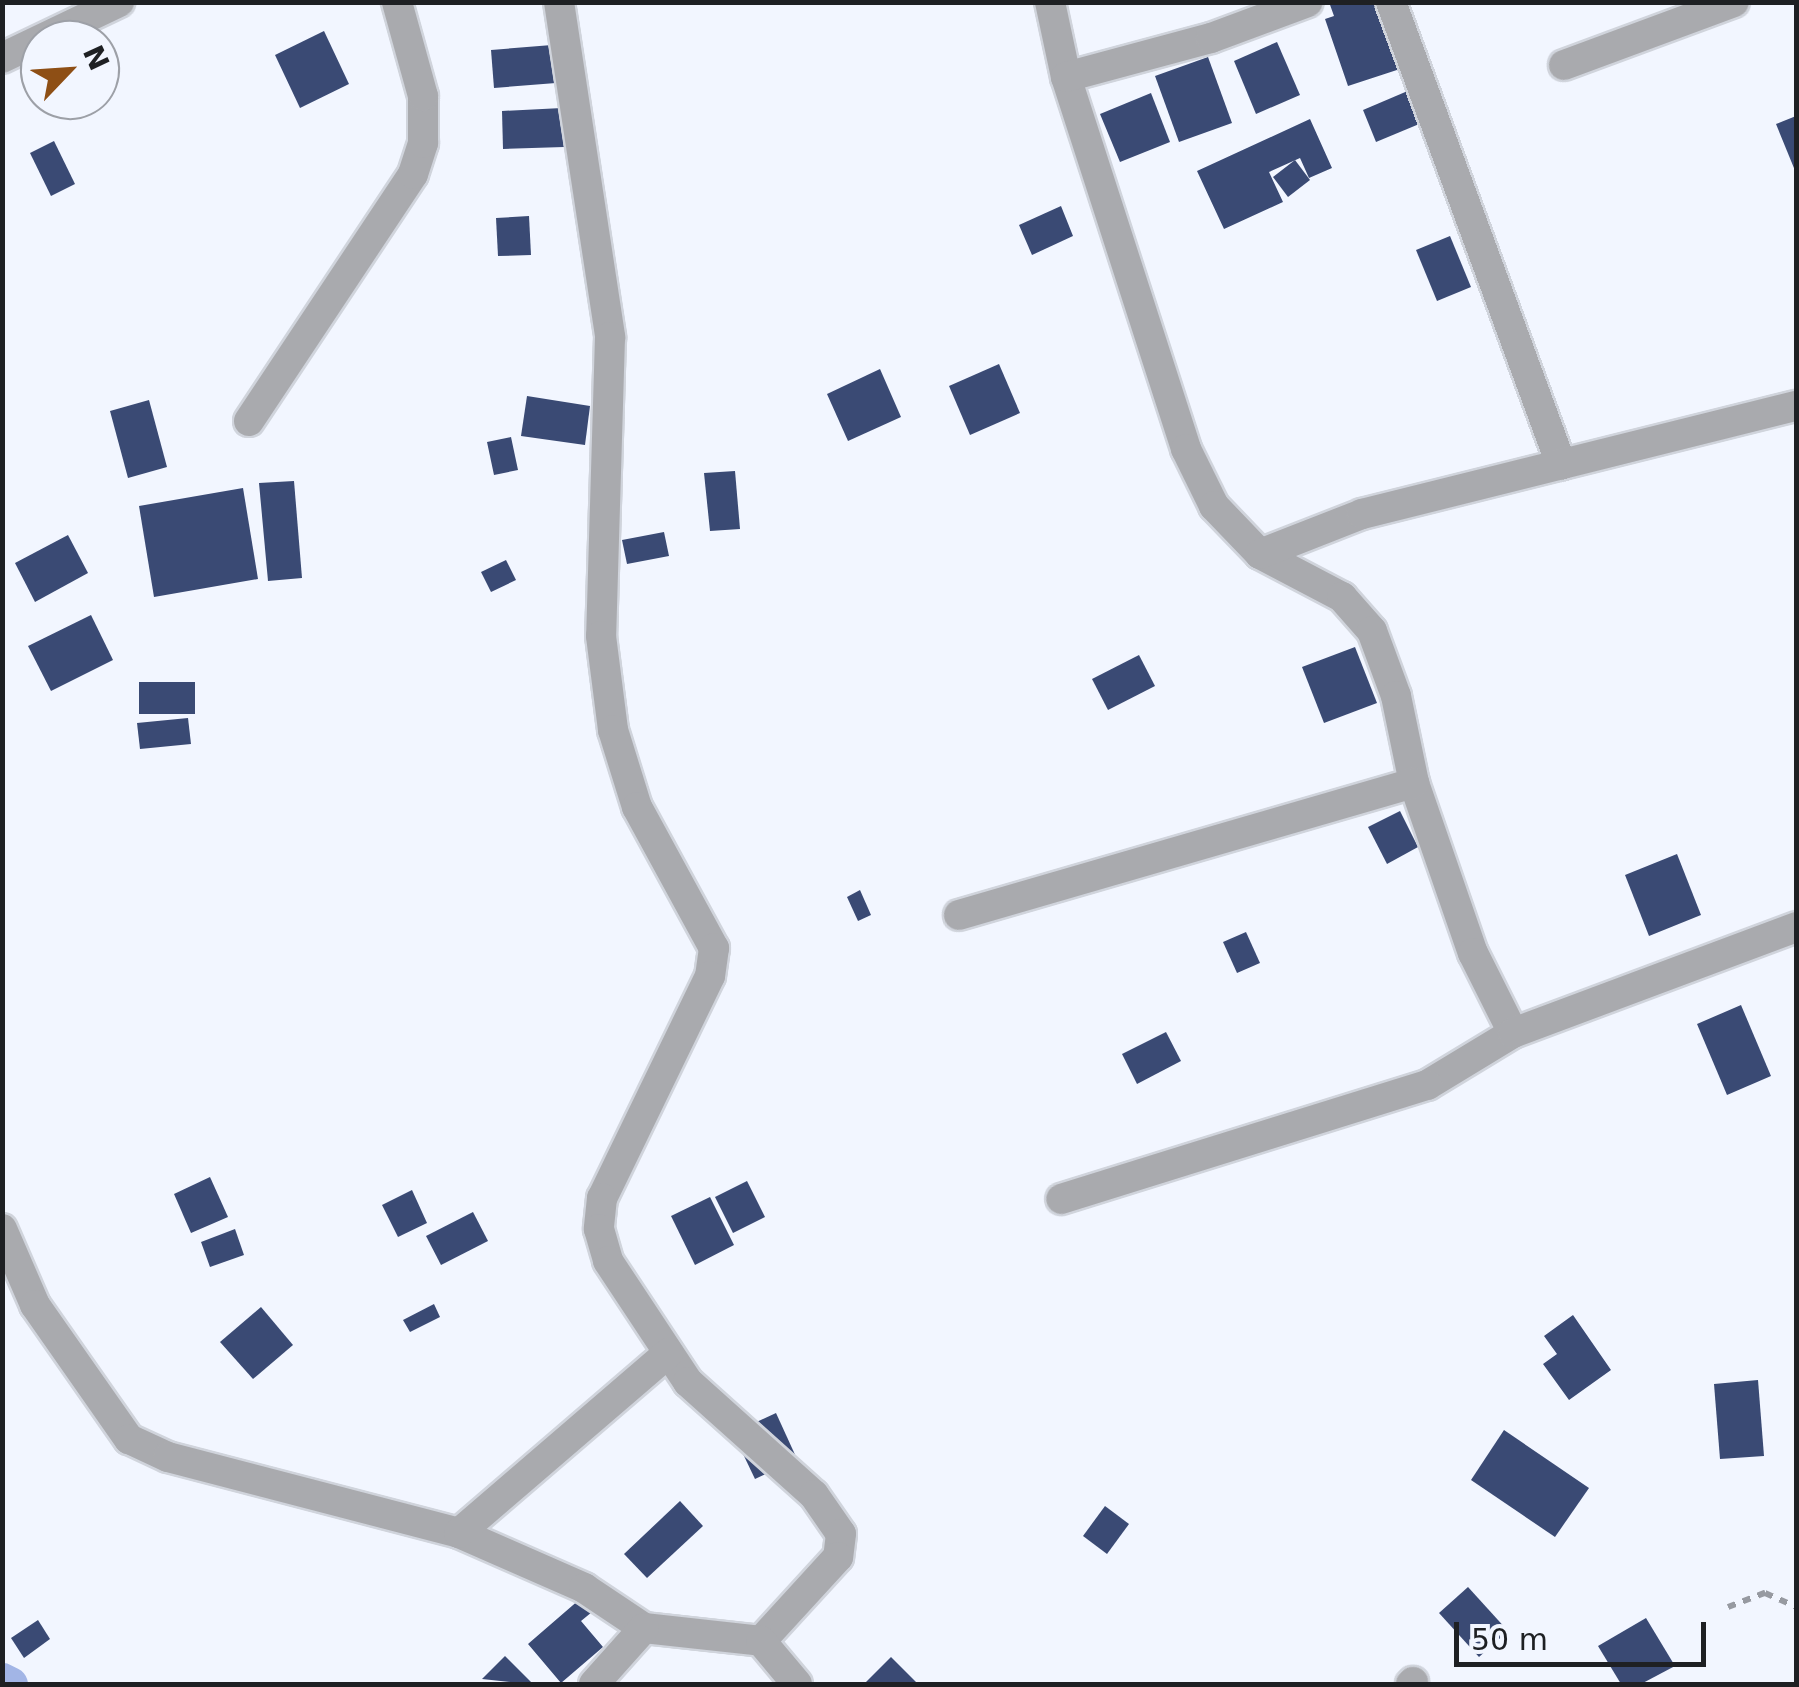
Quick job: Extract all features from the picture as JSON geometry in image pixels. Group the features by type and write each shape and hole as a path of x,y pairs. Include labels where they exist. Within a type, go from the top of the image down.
{"street":[{"path":"2,58 119,2"},
{"path":"249,421 413,174 423,143 424,96 397,2"},
{"path":"560,2 610,337 601,636 613,730 637,806 714,948 710,976 602,1198 598,1229 608,1261 688,1382 814,1495 840,1534 838,1557 761,1641"},
{"path":"1050,2 1066,77 1186,449 1214,506 1260,554 1342,597 1372,631 1396,696 1414,783 1473,953 1513,1033"},
{"path":"1066,77 1211,38 1308,2"},
{"path":"1391,2 1562,465"},
{"path":"1564,65 1734,2"},
{"path":"1260,554 1362,514 1796,406"},
{"path":"959,915 1414,783"},
{"path":"1061,1198 1428,1085 1513,1033 1796,927"},
{"path":"2,1229 35,1305 128,1439 168,1457 459,1533 584,1588 644,1628 761,1641 798,1684"},
{"path":"459,1533 668,1353"},
{"path":"594,1684 644,1628"}],"path":[{"path":"1728,1606 1765,1593 1796,1607"}],"building":[{"path":"1329,2 1381,2 1403,68 1348,86 1325,19 1334,16"},
{"path":"324,31 349,84 300,108 275,55"},
{"path":"1277,42 1300,95 1256,114 1234,61"},
{"path":"552,45 556,83 494,88 491,50"},
{"path":"1208,57 1232,123 1179,142 1155,76"},
{"path":"1410,90 1424,122 1376,142 1363,110"},
{"path":"1151,93 1170,142 1120,162 1100,114"},
{"path":"562,108 564,147 503,149 502,111"},
{"path":"1796,116 1796,173 1776,124"},
{"path":"1310,119 1332,168 1309,178 1300,158 1269,172 1283,202 1224,229 1197,171"},
{"path":"54,141 75,184 51,196 30,153"},
{"path":"1295,160 1310,180 1288,197 1273,177"},
{"path":"1061,206 1073,236 1032,255 1019,225"},
{"path":"529,216 531,255 498,256 496,218"},
{"path":"1450,236 1471,287 1437,301 1416,250"},
{"path":"999,364 1020,413 970,435 949,386"},
{"path":"880,369 901,417 848,441 827,394"},
{"path":"527,396 590,406 585,445 521,436"},
{"path":"149,400 167,467 128,478 110,411"},
{"path":"511,437 518,470 494,475 487,442"},
{"path":"735,471 740,529 710,531 704,473"},
{"path":"294,481 302,578 268,581 259,483"},
{"path":"243,488 258,579 154,597 139,506"},
{"path":"664,532 669,556 627,564 622,540"},
{"path":"68,535 88,573 35,602 15,563"},
{"path":"506,560 516,580 491,592 481,572"},
{"path":"91,615 113,660 51,691 28,646"},
{"path":"1355,647 1377,703 1324,723 1302,667"},
{"path":"1139,655 1155,686 1108,710 1092,679"},
{"path":"139,682 195,682 195,714 139,714"},
{"path":"188,718 191,744 140,749 137,723"},
{"path":"1400,811 1418,847 1387,864 1368,827"},
{"path":"1677,854 1701,915 1649,936 1625,875"},
{"path":"860,890 871,915 858,921 847,897"},
{"path":"1246,932 1260,963 1237,973 1223,942"},
{"path":"1741,1005 1771,1076 1727,1095 1697,1024"},
{"path":"1166,1032 1181,1061 1137,1084 1122,1054"},
{"path":"210,1177 228,1217 191,1233 174,1194"},
{"path":"747,1181 765,1217 733,1233 715,1197"},
{"path":"412,1190 427,1223 398,1237 382,1205"},
{"path":"710,1197 734,1245 695,1265 671,1216"},
{"path":"473,1212 488,1241 441,1265 426,1236"},
{"path":"235,1229 244,1255 210,1267 201,1242"},
{"path":"434,1304 440,1317 410,1332 403,1320"},
{"path":"261,1307 293,1345 253,1379 220,1342"},
{"path":"1573,1315 1611,1370 1569,1400 1543,1364 1557,1354 1544,1336"},
{"path":"1758,1380 1764,1456 1720,1459 1714,1384"},
{"path":"776,1413 797,1459 755,1479 733,1433"},
{"path":"1504,1430 1589,1488 1555,1537 1471,1480"},
{"path":"680,1501 703,1526 647,1578 624,1554"},
{"path":"1105,1506 1129,1524 1107,1554 1083,1536"},
{"path":"1468,1587 1508,1631 1479,1657 1439,1613"},
{"path":"580,1599 592,1612 581,1621 603,1647 561,1683 528,1644"},
{"path":"1646,1618 1675,1666 1641,1684 1621,1684 1598,1646"},
{"path":"38,1620 50,1639 24,1658 11,1638"},
{"path":"505,1656 531,1682 529,1684 482,1679"},
{"path":"891,1657 918,1684 864,1684"}],"waterway":[{"path":"2,1680 10,1684"}]}
